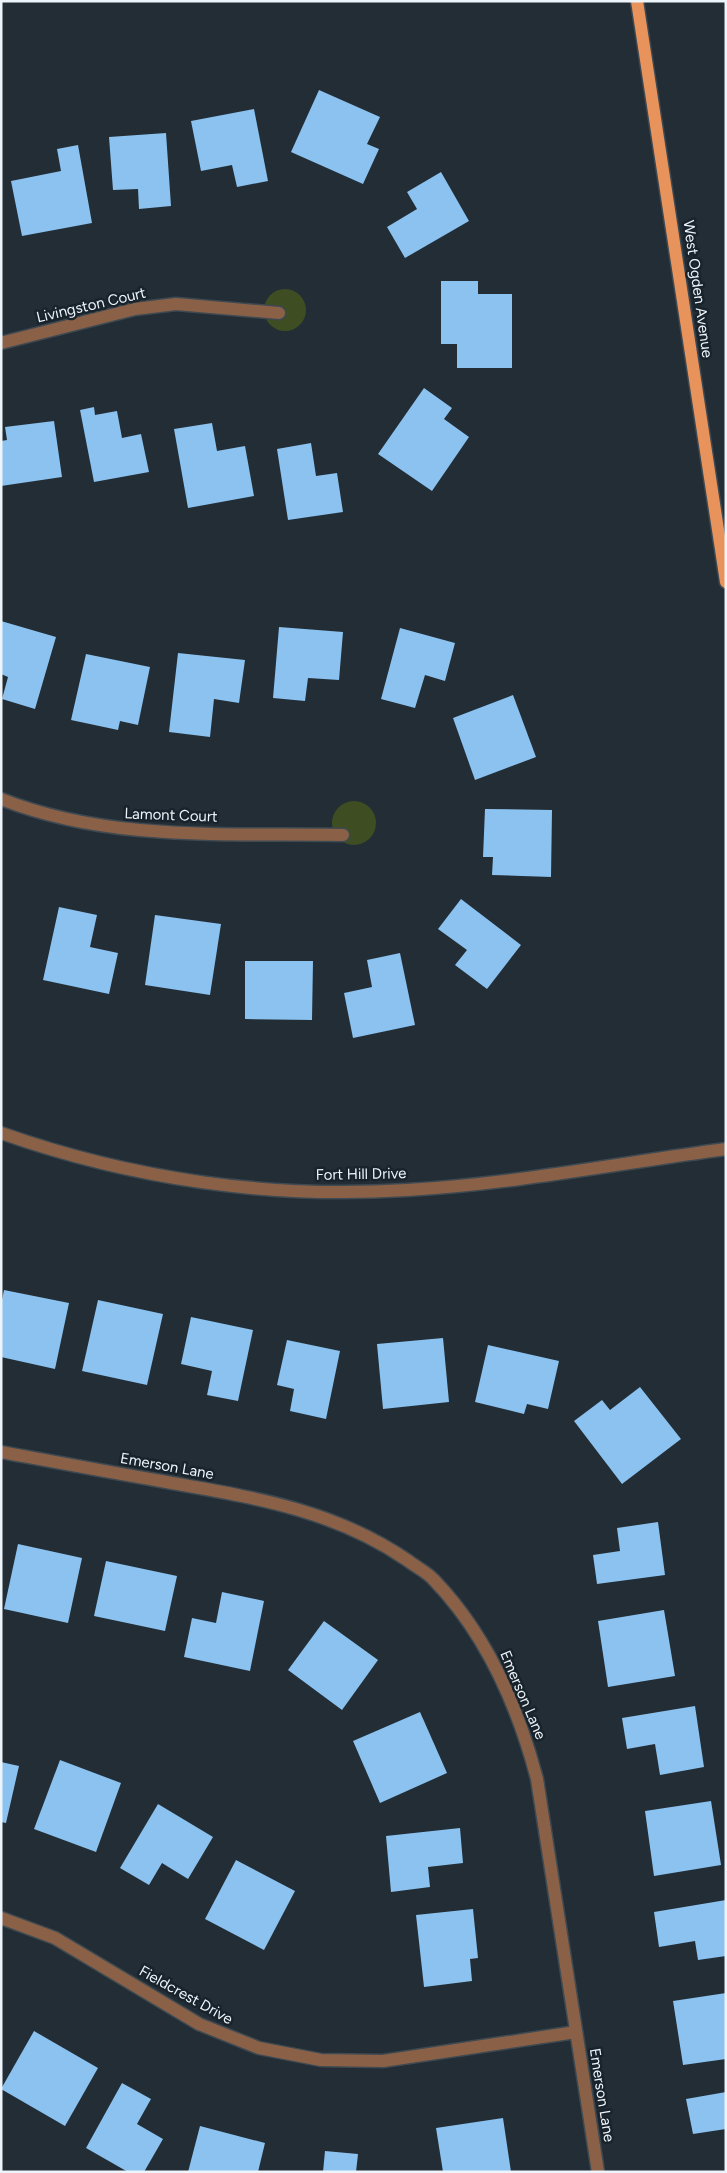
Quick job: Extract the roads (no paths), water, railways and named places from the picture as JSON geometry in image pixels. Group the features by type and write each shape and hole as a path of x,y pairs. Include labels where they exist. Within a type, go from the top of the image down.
{"main road":[{"name":"West Ogden Avenue","path":"637,1 726,582"}],"street":[{"name":"Livingston Court","path":"1,343 135,309 176,304 279,313"},
{"name":"Lamont Court","path":"1,799 70,820 123,830 343,835"},
{"name":"Fort Hill Drive","path":"1,1133 97,1163 171,1178 264,1189 318,1192 406,1190 520,1180 726,1149"},
{"name":"Emerson Lane","path":"1,1452 272,1501 358,1532 393,1551 433,1579 461,1612 493,1661 525,1733 537,1779 598,2172"},
{"name":"Fieldcrest Drive","path":"1,1918 55,1938 199,2024 259,2048 321,2060 383,2061 576,2032"}]}
